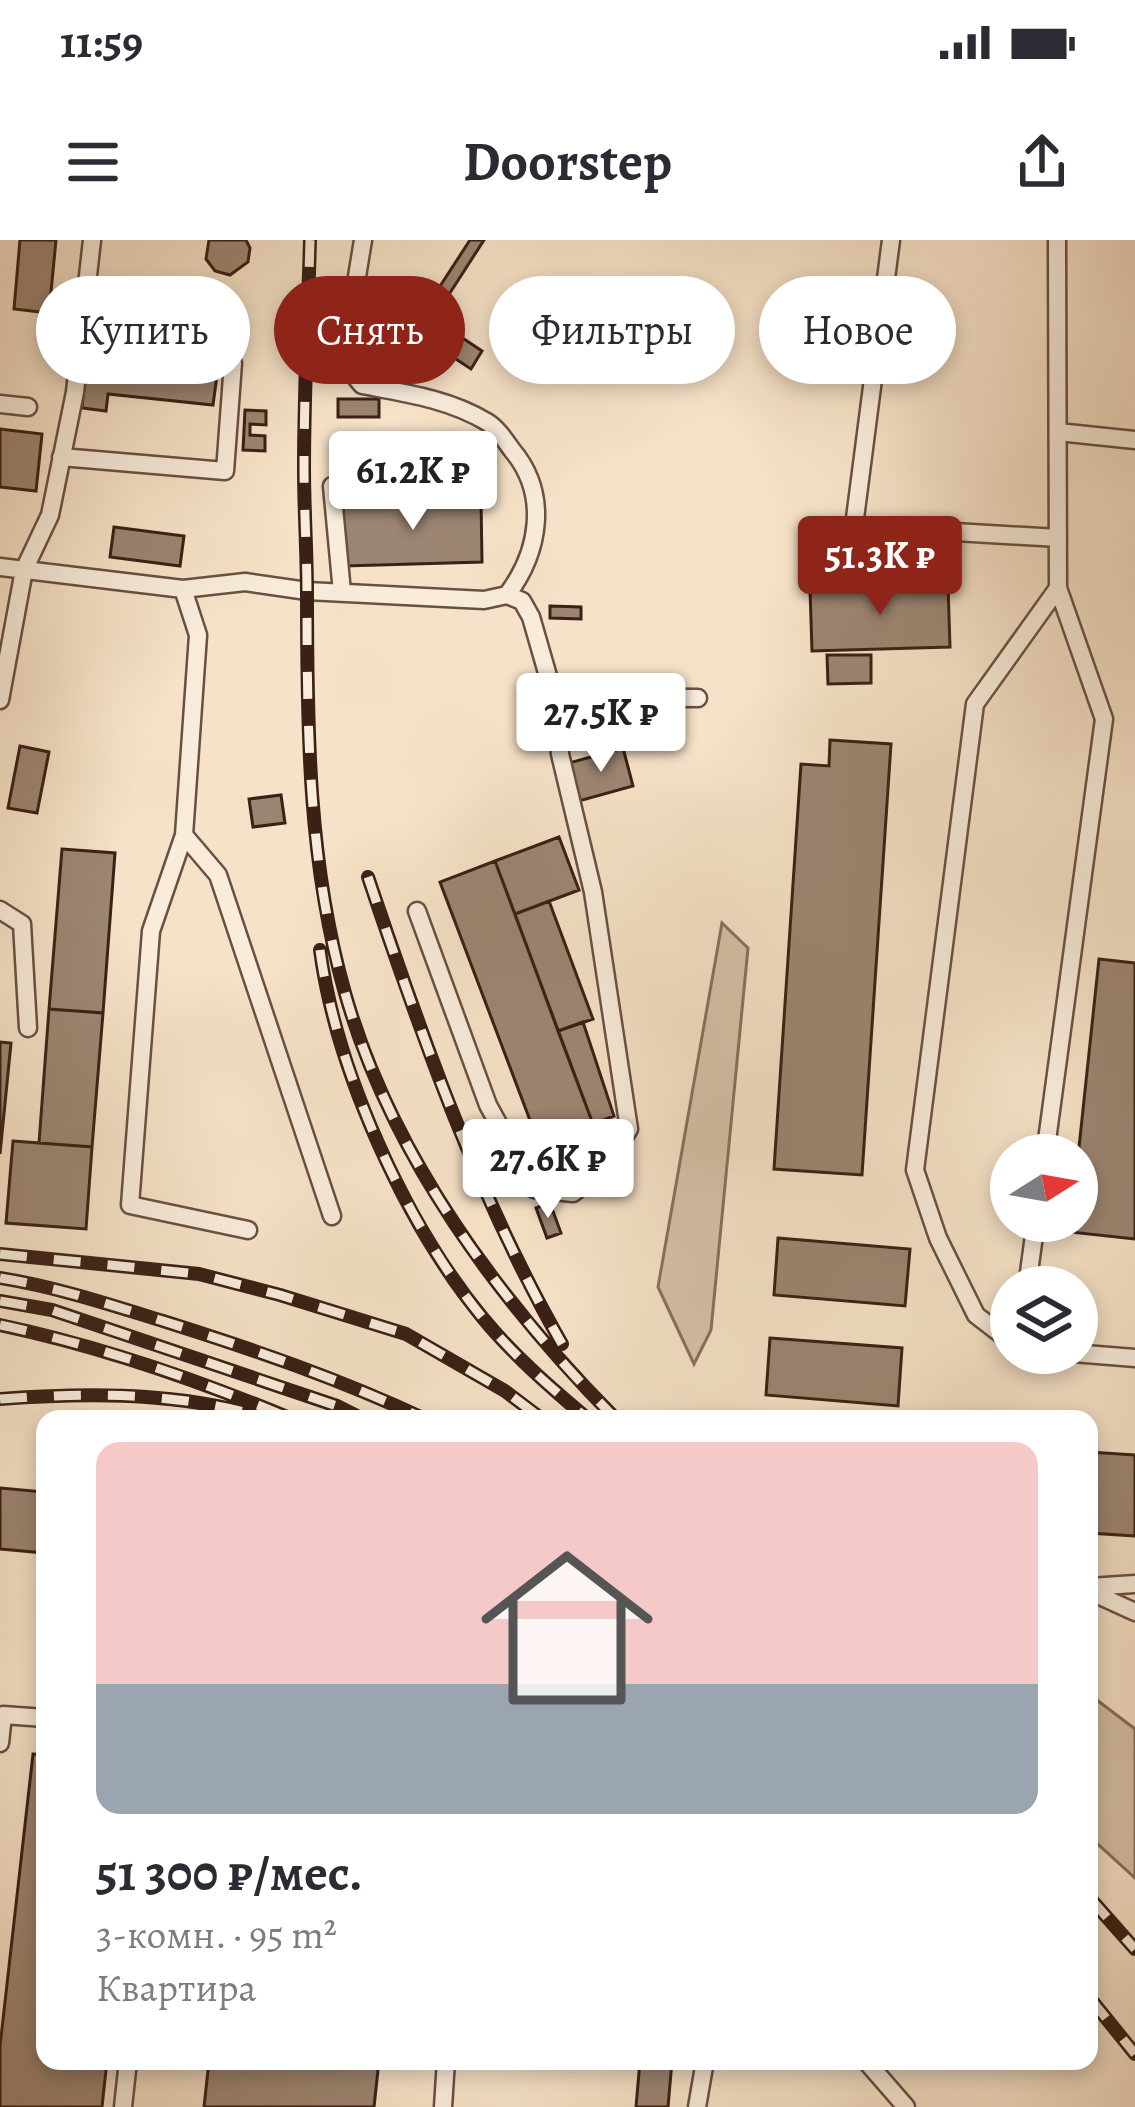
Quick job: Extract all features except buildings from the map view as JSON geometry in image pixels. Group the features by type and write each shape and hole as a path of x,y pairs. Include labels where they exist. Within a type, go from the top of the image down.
{"lane":[{"path":"0,700 24,570 50,515 75,392 92,240"},
{"path":"363,240 343,362 362,385 431,397 491,424 529,470 538,520 526,570 506,595"},
{"path":"891,240 854,526 1058,538"},
{"path":"1048,1134 1104,719 1058,588 1057,240"},
{"path":"61,457 225,471 231,384"},
{"path":"0,404 28,407"},
{"path":"1058,432 1135,440"},
{"path":"342,592 332,486 467,478"},
{"path":"0,567 184,589 245,582 484,600 506,595 522,601 554,697 560,754 593,892 629,1129 604,1168 573,1193 535,1189 488,1105 417,911"},
{"path":"990,1326 976,1315 938,1238 915,1169 975,704 1058,588"},
{"path":"184,589 198,635 184,835 151,932 130,1205 248,1230"},
{"path":"554,697 698,698"},
{"path":"184,835 218,875 332,1216"},
{"path":"0,910 22,924 28,1028"},
{"path":"1098,1355 1135,1358"},
{"path":"1098,1588 1135,1584"},
{"path":"1098,1594 1135,1612"},
{"path":"0,1743 3,1715 36,1717"},
{"path":"123,2107 127,2070"},
{"path":"443,2107 445,2070"},
{"path":"698,2107 704,2070"},
{"path":"874,2070 906,2107"}],"shaded area":[{"path":"722,923 748,948 711,1330 694,1364 658,1287"},
{"path":"1098,1701 1135,1729 1135,1878 1098,1844"}],"railway":[{"path":"310,240 304,468 309,746 323,895 345,993 390,1111 454,1222 531,1325 608,1410"},
{"path":"368,877 478,1174 562,1344"},
{"path":"320,950 328,996 358,1094 426,1237 494,1331 578,1410"},
{"path":"0,1254 199,1274 280,1295 406,1334 530,1410"},
{"path":"0,1278 82,1296 230,1342 404,1410"},
{"path":"0,1301 52,1310 345,1410"},
{"path":"0,1325 148,1365 269,1410"},
{"path":"0,1399 123,1396 235,1410"},
{"path":"1098,1907 1135,1949"},
{"path":"1098,2008 1135,2054"}]}
